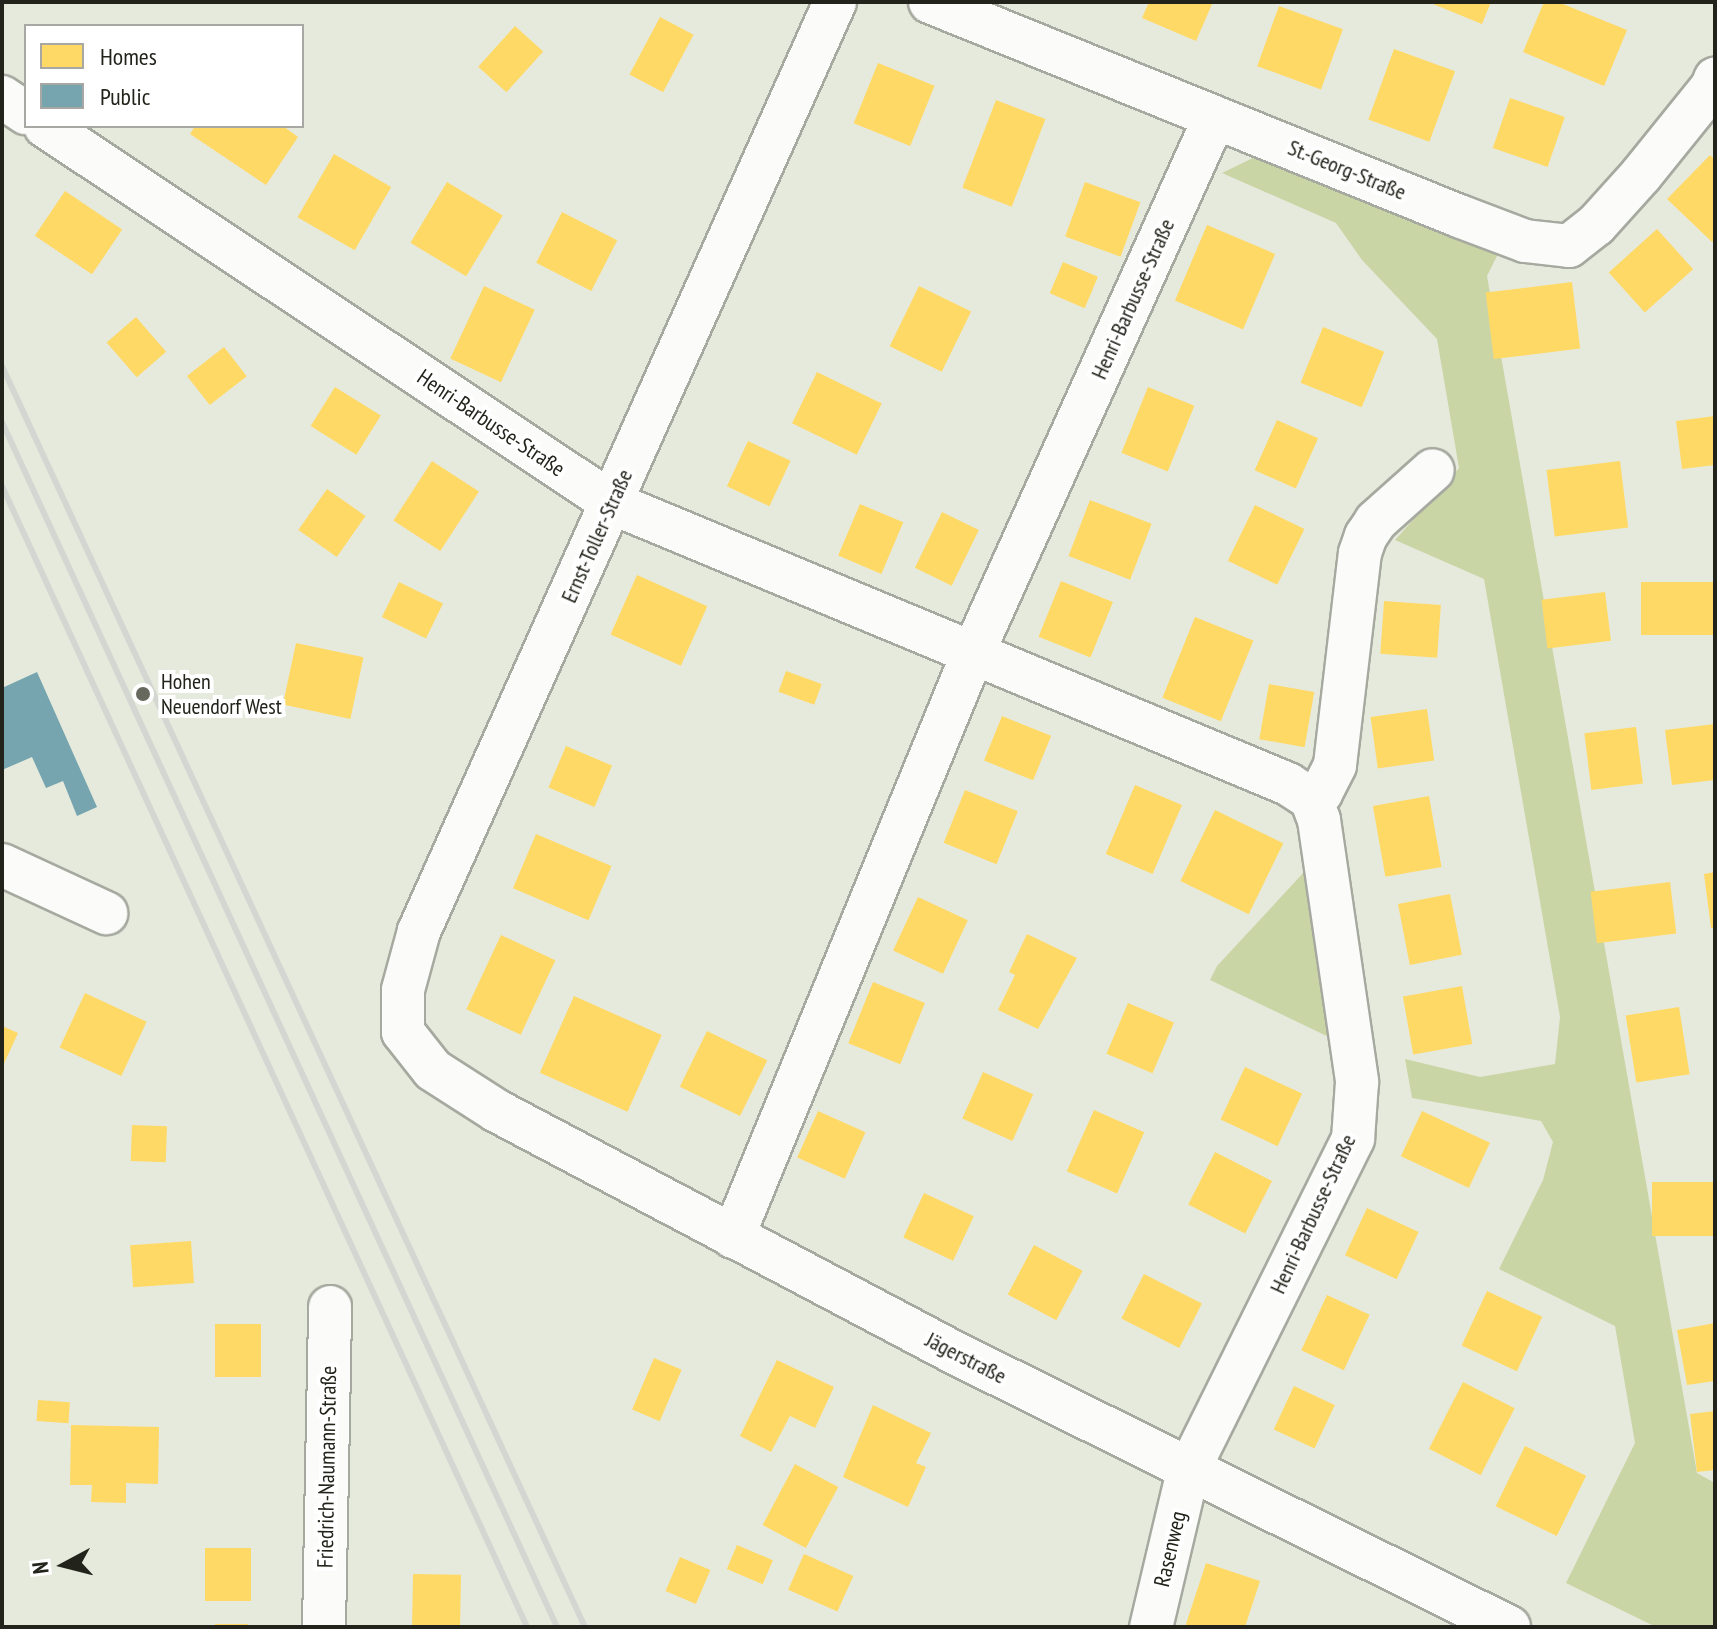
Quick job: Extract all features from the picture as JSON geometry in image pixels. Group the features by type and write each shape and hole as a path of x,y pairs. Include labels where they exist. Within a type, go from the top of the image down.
{"street":[{"name":"Ernst-Toller-Straße","path":"433,1070 403,1032 403,990 419,931 835,2"},
{"name":"St.-Georg-Straße","path":"930,2 1214,119 1525,241 1569,246 1605,215 1714,83"},
{"path":"2,97 24,112"},
{"name":"Henri-Barbusse-Straße","path":"733,1237 973,653 1214,119"},
{"name":"Henri-Barbusse-Straße","path":"48,128 612,503 1288,784 1311,799 1319,820 1357,1082 1353,1139 1188,1471"},
{"path":"1311,799 1321,793 1335,765 1360,553 1366,536 1376,521 1433,470"},
{"path":"2,865 106,913"},
{"name":"Jägerstraße","path":"433,1070 497,1111 733,1237 1188,1471 1509,1627"},
{"name":"Friedrich-Naumann-Straße","path":"324,1627 330,1307"},
{"name":"Rasenweg","path":"1151,1627 1188,1471"}],"green space":[{"path":"1263,153 1501,248 1487,276 1697,1473 1715,1483 1715,1627 1656,1627 1566,1583 1635,1443 1615,1326 1499,1269 1543,1180 1553,1142 1541,1121 1412,1098 1405,1059 1480,1077 1555,1064 1560,1017 1484,579 1395,540 1459,468 1437,339 1362,260 1336,223 1222,173"},
{"path":"1305,871 1335,1040 1210,980 1217,966"}],"building: Homes":[{"path":"1149,2 1213,2 1196,41 1142,18"},
{"path":"1428,2 1491,2 1482,24"},
{"path":"1544,2 1558,2 1627,30 1604,86 1523,52"},
{"path":"1279,6 1343,29 1321,89 1257,66"},
{"path":"660,17 694,35 663,92 629,74"},
{"path":"515,26 543,51 506,92 478,67"},
{"path":"1394,49 1455,71 1429,142 1368,119"},
{"path":"878,63 935,86 910,146 854,123"},
{"path":"1510,98 1565,117 1548,167 1493,148"},
{"path":"996,100 1045,119 1012,207 962,188"},
{"path":"194,128 286,128 298,137 266,185 190,134"},
{"path":"334,154 391,187 355,250 298,217"},
{"path":"1710,155 1715,160 1715,239 1712,242 1667,199"},
{"path":"447,182 503,215 466,276 410,243"},
{"path":"1085,182 1140,202 1121,257 1065,237"},
{"path":"65,191 122,230 92,274 35,236"},
{"path":"562,212 617,240 591,291 536,263"},
{"path":"1207,225 1275,254 1243,329 1175,300"},
{"path":"1657,229 1693,269 1645,313 1609,272"},
{"path":"1063,262 1098,277 1085,308 1050,293"},
{"path":"1572,282 1580,349 1494,359 1486,293"},
{"path":"484,286 535,310 501,382 450,359"},
{"path":"919,286 971,311 942,372 890,346"},
{"path":"136,317 166,352 137,377 107,343"},
{"path":"1323,327 1384,352 1362,407 1301,383"},
{"path":"224,347 247,376 210,405 187,376"},
{"path":"817,372 882,404 857,455 792,423"},
{"path":"335,387 381,416 356,455 311,426"},
{"path":"1148,387 1194,406 1168,472 1121,453"},
{"path":"1715,416 1715,465 1682,469 1676,421"},
{"path":"1277,420 1318,438 1296,489 1255,470"},
{"path":"748,441 791,461 769,506 727,486"},
{"path":"432,461 479,491 440,551 393,521"},
{"path":"1620,461 1628,528 1555,537 1547,470"},
{"path":"327,489 366,516 337,557 298,530"},
{"path":"1090,500 1152,524 1130,580 1068,556"},
{"path":"860,504 903,522 881,574 838,556"},
{"path":"1255,505 1304,529 1277,585 1228,561"},
{"path":"942,512 979,530 952,586 915,568"},
{"path":"637,575 707,606 681,666 611,634"},
{"path":"1061,581 1113,602 1090,658 1039,637"},
{"path":"399,582 443,603 426,639 382,617"},
{"path":"1641,582 1715,582 1715,635 1641,635"},
{"path":"1605,592 1611,641 1547,648 1541,600"},
{"path":"1384,601 1441,605 1437,658 1380,654"},
{"path":"1195,617 1253,641 1221,721 1162,698"},
{"path":"296,643 363,657 350,719 283,705"},
{"path":"786,671 822,684 814,705 778,692"},
{"path":"1269,684 1314,692 1305,747 1259,739"},
{"path":"1427,709 1434,760 1378,768 1371,717"},
{"path":"1002,716 1051,736 1033,780 984,761"},
{"path":"1715,724 1715,780 1672,785 1665,730"},
{"path":"1636,727 1643,784 1591,790 1584,733"},
{"path":"566,746 612,766 594,807 548,787"},
{"path":"1135,785 1182,805 1153,874 1106,854"},
{"path":"965,790 1018,811 996,864 944,843"},
{"path":"1429,796 1442,867 1385,877 1373,806"},
{"path":"1215,810 1283,843 1249,914 1180,881"},
{"path":"536,834 611,866 588,920 513,888"},
{"path":"1715,872 1715,928 1711,928 1704,874"},
{"path":"1670,882 1676,934 1597,943 1591,892"},
{"path":"1450,894 1462,955 1410,965 1398,904"},
{"path":"918,897 968,920 943,974 893,950"},
{"path":"1027,934 1077,958 1038,1029 998,1010 1015,975 1009,972"},
{"path":"501,935 555,960 521,1035 466,1009"},
{"path":"873,982 925,1003 900,1064 848,1043"},
{"path":"1462,986 1472,1044 1413,1055 1403,996"},
{"path":"85,993 147,1022 121,1076 60,1047"},
{"path":"574,996 662,1035 628,1112 540,1073"},
{"path":"1128,1003 1174,1023 1153,1073 1107,1054"},
{"path":"1679,1007 1690,1074 1636,1083 1626,1015"},
{"path":"2,1026 18,1033 2,1068"},
{"path":"707,1031 767,1060 740,1116 680,1087"},
{"path":"1245,1067 1302,1094 1278,1146 1220,1120"},
{"path":"983,1072 1033,1094 1013,1141 962,1119"},
{"path":"1094,1110 1144,1132 1117,1194 1067,1171"},
{"path":"818,1111 866,1132 845,1179 797,1158"},
{"path":"1422,1111 1490,1143 1469,1188 1401,1156"},
{"path":"132,1125 167,1126 166,1162 131,1161"},
{"path":"1215,1152 1272,1181 1245,1234 1188,1205"},
{"path":"1652,1182 1715,1182 1715,1236 1652,1236"},
{"path":"924,1193 974,1216 953,1261 903,1237"},
{"path":"1367,1208 1419,1232 1397,1279 1345,1255"},
{"path":"191,1241 194,1283 133,1287 130,1245"},
{"path":"1034,1245 1083,1271 1056,1320 1008,1294"},
{"path":"1144,1274 1202,1304 1179,1348 1121,1319"},
{"path":"1487,1291 1542,1317 1517,1371 1462,1345"},
{"path":"1327,1295 1370,1315 1344,1370 1301,1350"},
{"path":"1715,1323 1715,1381 1687,1385 1677,1330"},
{"path":"215,1324 261,1324 261,1377 215,1377"},
{"path":"654,1358 682,1370 660,1421 632,1410"},
{"path":"777,1360 834,1387 815,1428 790,1416 771,1452 740,1436"},
{"path":"1463,1382 1515,1408 1481,1475 1429,1449"},
{"path":"1294,1386 1335,1405 1314,1449 1274,1430"},
{"path":"38,1400 70,1402 68,1423 37,1421"},
{"path":"873,1405 931,1433 916,1463 926,1467 908,1507 843,1477"},
{"path":"1715,1411 1715,1470 1697,1472 1690,1414"},
{"path":"71,1425 159,1427 158,1484 126,1483 126,1503 91,1502 92,1485 70,1485"},
{"path":"1525,1446 1586,1476 1557,1536 1496,1506"},
{"path":"795,1464 838,1487 806,1548 763,1525"},
{"path":"737,1545 773,1560 763,1584 727,1569"},
{"path":"205,1548 251,1548 251,1601 205,1601"},
{"path":"804,1554 853,1576 837,1612 788,1590"},
{"path":"680,1557 710,1570 696,1604 666,1591"},
{"path":"1206,1563 1260,1581 1245,1627 1185,1627"},
{"path":"413,1574 461,1575 460,1627 412,1627"},
{"path":"215,1624 248,1624 248,1627 215,1627"}],"building: Public":[{"path":"37,672 97,807 77,816 63,781 46,788 32,757 2,770 2,688"}],"railway":[{"path":"2,366 585,1627"},
{"path":"2,422 557,1627"},
{"path":"2,486 527,1627"}],"place":[{"name":"Hohen Neuendorf West","path":"143,694"}]}
